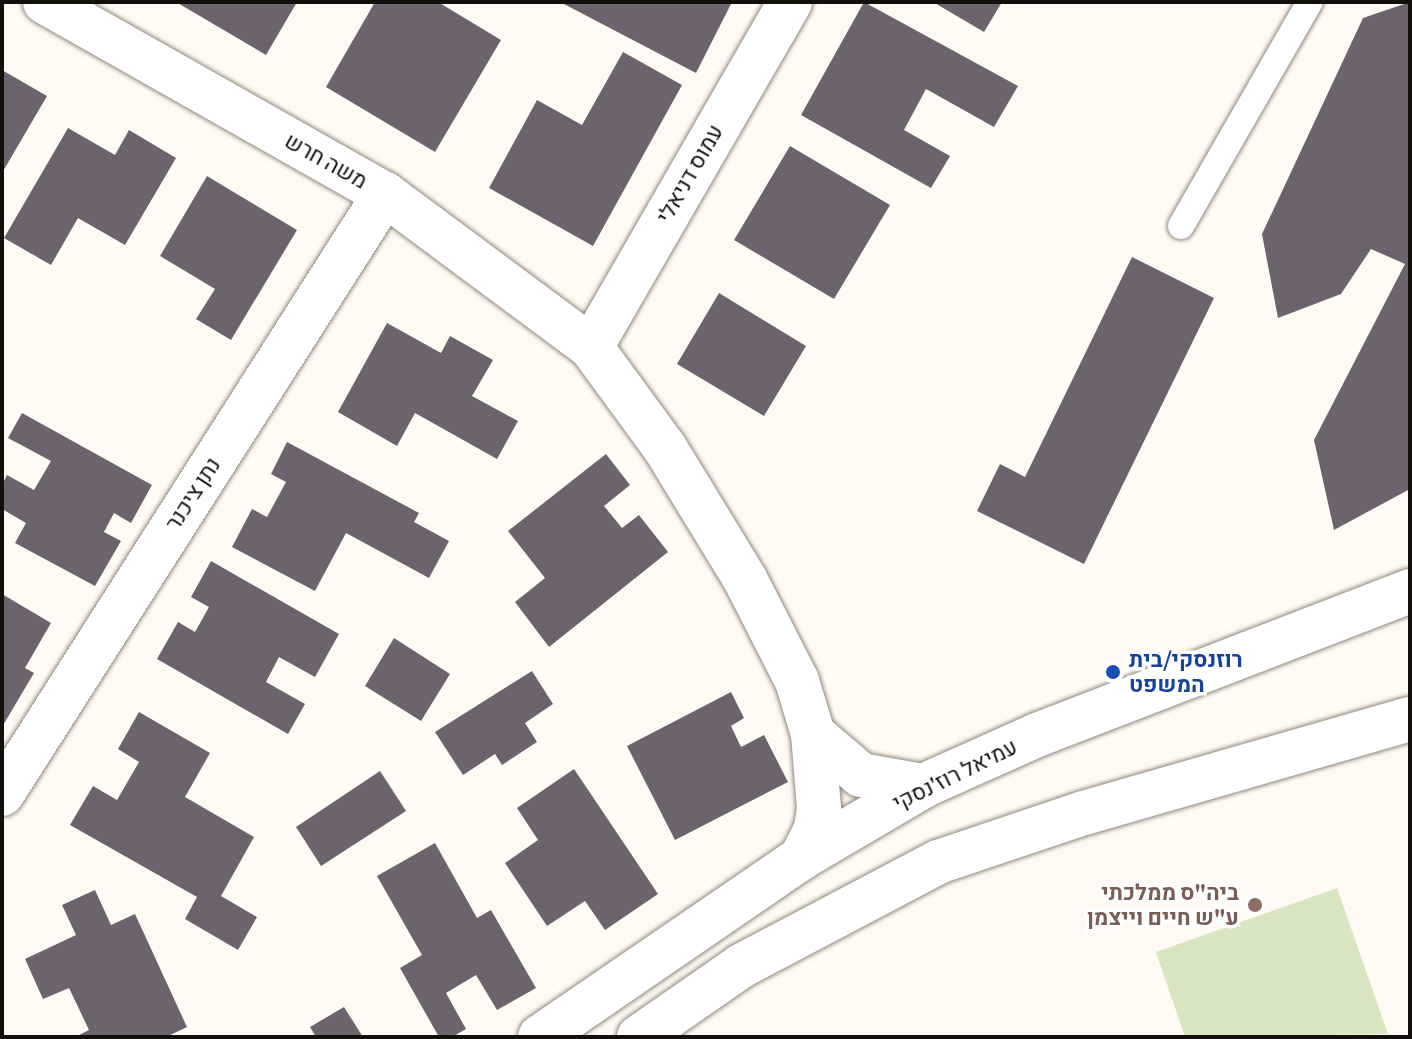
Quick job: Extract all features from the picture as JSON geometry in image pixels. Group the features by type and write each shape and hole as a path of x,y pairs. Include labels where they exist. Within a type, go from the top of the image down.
{"street":[{"name":"משה חרש","path":"46,2 385,194 591,347 624,386 782,644 813,734 819,809 816,829 801,858"},
{"name":"עמוס דניאלי","path":"591,347 790,2"},
{"name":"נתן ציכנר","path":"2,794 385,194"},
{"name":"עמיאל רוז'נסקי","path":"540,1037 801,858 923,786 1037,735 1410,591"},
{"path":"639,1037 754,958 938,862 1084,813 1410,719"},
{"path":"813,734 861,775 923,786"}],"lane":[{"path":"1181,226 1310,2"}],"green space":[{"path":"1337,888 1388,1034 1185,1037 1156,952"}],"building":[{"path":"176,2 297,2 266,55"},
{"path":"375,2 438,2 501,40 435,152 326,87"},
{"path":"560,2 732,2 696,73"},
{"path":"864,2 1018,86 994,127 926,89 904,130 950,156 931,188 801,115"},
{"path":"933,2 1002,2 984,32"},
{"path":"1410,2 1410,489 1334,530 1314,440 1405,264 1371,249 1341,294 1278,318 1262,234 1363,18"},
{"path":"623,52 682,85 593,246 489,188 537,100 582,125"},
{"path":"2,70 47,96 2,173"},
{"path":"68,128 115,155 129,130 176,158 125,245 78,218 51,265 4,238"},
{"path":"790,146 890,205 834,299 734,240"},
{"path":"207,176 297,230 231,340 196,319 215,289 160,256"},
{"path":"1132,257 1214,298 1084,564 977,511 1000,464 1025,477"},
{"path":"719,293 806,346 764,416 677,364"},
{"path":"387,323 441,353 450,336 493,360 472,396 518,421 497,459 415,413 397,446 338,412"},
{"path":"22,413 152,485 131,523 114,513 104,532 121,541 95,586 15,543 26,523 2,509 2,485 7,475 34,490 51,461 8,438"},
{"path":"287,442 419,513 414,522 449,541 429,578 346,533 315,591 232,547 252,509 267,517 286,482 271,474"},
{"path":"606,454 630,485 604,506 622,528 639,515 668,552 549,647 515,602 545,578 508,531"},
{"path":"211,561 339,634 315,677 279,657 266,682 305,704 288,734 157,659 178,622 195,632 209,607 191,597"},
{"path":"2,594 51,623 25,668 34,673 2,727"},
{"path":"394,638 450,674 421,721 365,686"},
{"path":"532,671 553,704 525,723 537,742 502,765 495,754 463,775 435,732"},
{"path":"731,692 744,718 731,726 741,747 764,735 788,782 675,840 627,746"},
{"path":"139,712 210,753 185,797 254,837 221,896 257,917 238,950 185,919 197,897 70,825 93,786 117,800 139,762 118,749"},
{"path":"574,769 658,894 605,930 585,901 547,926 505,863 538,840 517,808"},
{"path":"380,771 406,811 321,866 296,827"},
{"path":"435,843 477,918 491,910 536,988 497,1010 476,975 446,993 466,1029 452,1037 439,1037 400,968 422,955 377,876"},
{"path":"95,890 111,925 135,914 187,1027 166,1037 75,1037 89,1030 69,988 43,999 25,959 76,935 62,905"},
{"path":"344,1007 363,1037 316,1037 310,1027"}],"place":[{"name":"רוזנסקי/בית המשפט","path":"1113,672"},
{"name":"ביה\"ס ממלכתי ע\"ש חיים וייצמן","path":"1255,905"}]}
